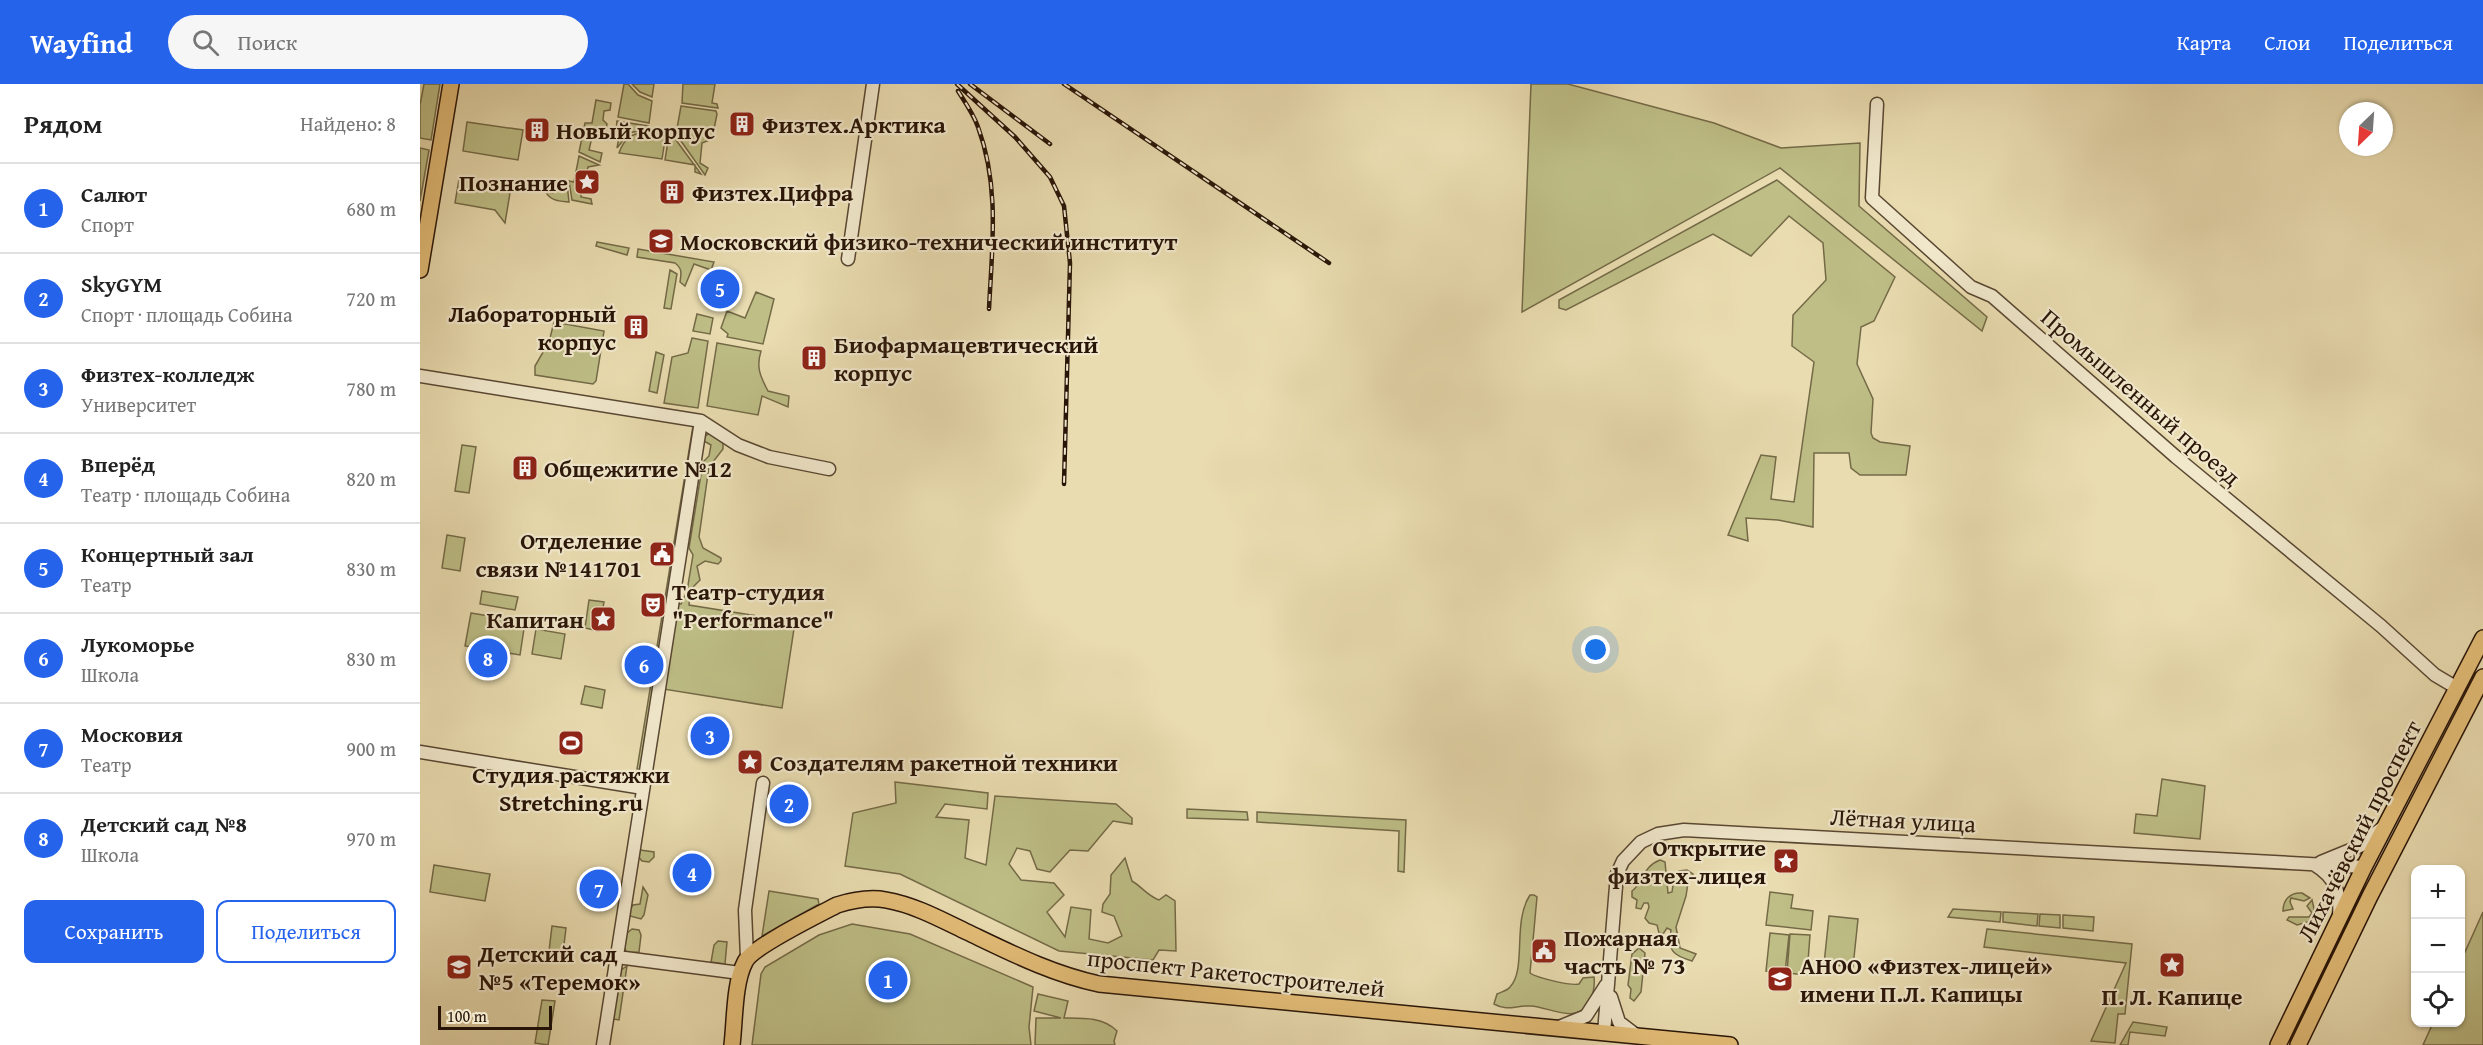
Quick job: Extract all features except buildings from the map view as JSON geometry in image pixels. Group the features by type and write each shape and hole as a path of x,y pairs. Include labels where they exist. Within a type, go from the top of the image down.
{"main road":[{"path":"420,270 451,84"},
{"name":"Лихачёвский проспект","path":"2278,1045 2364,867 2483,638"},
{"name":"Лихачёвский проспект","path":"2298,1045 2385,866 2483,677"},
{"path":"2364,867 2385,866"},
{"name":"проспект Ракетостроителей","path":"743,966 759,949 837,906 850,901 876,898 901,903 925,912 1045,968 1099,984 1730,1045"},
{"path":"732,1045 743,966"}],"street":[{"path":"848,259 873,84"},
{"name":"Промышленный проезд","path":"1877,104 1872,198 1971,288 1992,296 2176,457 2381,626 2435,675 2457,688"},
{"path":"420,376 701,421 738,445 769,457 829,469"},
{"path":"603,1045 701,421"},
{"path":"420,752 643,788"},
{"path":"617,957 743,966 745,910 763,783"},
{"path":"2314,864 2332,859 2360,846 2386,824"},
{"name":"Лётная улица","path":"1604,1032 1619,868 1641,842 1670,831 1783,834 2364,867"},
{"path":"2314,864 2323,869 2335,882 2340,902 2339,920"},
{"path":"1555,1028 1586,1016 1608,981"},
{"path":"1608,981 1615,1016 1637,1036"}],"green space":[{"path":"424,84 440,84 431,140 420,138 420,105"},
{"path":"624,84 628,84 638,95 652,101 649,123 618,117"},
{"path":"632,84 654,84 652,97 640,92"},
{"path":"683,84 715,84 712,103 717,104 718,108 682,103"},
{"path":"1531,84 1568,84 1714,123 1781,148 1860,143 1859,206 1987,317 1982,331 1780,168 1522,312"},
{"path":"596,100 611,103 610,110 604,111 603,120 607,124 604,139 592,137 589,150 602,153 600,162 579,152 585,123 592,123"},
{"path":"681,106 716,111 712,139 702,143 700,163 708,168 705,175 676,134"},
{"path":"617,121 648,126 648,129 629,133 617,148 620,132 616,130"},
{"path":"467,122 523,130 518,160 463,151"},
{"path":"638,133 666,134 662,159 619,153 630,137"},
{"path":"669,135 673,136 694,165 665,160"},
{"path":"420,148 429,150 420,201"},
{"path":"579,156 599,165 588,167 581,193 581,197 591,199 592,204 572,200 569,181 574,182"},
{"path":"459,179 505,187 505,192 510,193 505,223 495,210 455,203"},
{"path":"1777,180 1895,277 1874,321 1861,327 1857,364 1873,399 1871,433 1873,438 1880,442 1910,446 1906,475 1860,475 1851,468 1849,453 1814,453 1813,527 1778,520 1746,518 1748,541 1728,535 1761,455 1776,457 1771,499 1794,502 1814,362 1792,346 1793,315 1826,280 1823,243 1789,216 1751,256 1713,234 1566,310 1559,308 1559,300"},
{"path":"567,184 569,202 553,199 546,192 553,193 554,187 565,189"},
{"path":"597,242 629,248 627,255 596,246"},
{"path":"638,249 714,262 711,270 694,264 685,286 680,282 681,274 678,265 637,257"},
{"path":"670,270 677,274 671,309 664,308"},
{"path":"756,292 774,299 763,344 727,337 728,334 721,328 727,311 745,318"},
{"path":"697,314 713,318 710,334 693,331"},
{"path":"554,322 604,331 596,381 593,384 535,375 535,366 549,342"},
{"path":"692,338 708,341 698,408 664,403 672,357 688,353"},
{"path":"717,343 761,351 759,367 765,386 768,391 789,396 788,407 762,396 758,415 707,406"},
{"path":"656,352 664,355 657,393 649,391"},
{"path":"693,426 696,431 643,770 637,769"},
{"path":"710,433 723,442 723,449 709,467 699,537 703,548 721,558 721,561 718,564 705,561 697,566 700,580 690,590 689,605 795,622 782,708 663,689 678,604 681,604 687,591 693,555 689,548 703,462 709,456 711,445 704,441 705,436"},
{"path":"462,445 476,447 469,493 455,491"},
{"path":"447,535 465,538 460,571 442,568"},
{"path":"482,591 518,597 515,610 480,604"},
{"path":"589,600 604,602 599,631 585,628"},
{"path":"471,613 525,622 520,655 465,646"},
{"path":"536,629 565,634 561,659 532,654"},
{"path":"585,686 605,690 602,708 581,704"},
{"path":"2162,779 2205,786 2200,839 2134,833 2136,814 2157,816"},
{"path":"895,782 988,793 987,809 945,804 936,817 969,820 965,858 986,865 995,796 1116,804 1132,818 1132,824 1113,821 1088,851 1070,850 1050,872 1037,869 1030,851 1017,848 1009,864 1021,880 1054,883 1064,895 1047,912 1065,937 1071,907 1091,910 1089,939 1108,943 1122,936 1114,916 1102,912 1103,904 1110,894 1111,875 1125,858 1132,881 1159,900 1166,895 1175,901 1176,951 1159,950 1153,960 1059,951 900,874 845,866 853,813 896,803"},
{"path":"1187,809 1247,812 1248,820 1187,818"},
{"path":"1257,812 1406,820 1404,872 1398,871 1399,831 1257,822"},
{"path":"640,850 654,852 654,857 649,862 642,861 638,856"},
{"path":"1660,860 1665,862 1668,893 1672,892 1674,878 1679,871 1687,870 1693,874 1688,883 1676,927 1680,948 1696,954 1692,961 1680,957 1673,951 1670,943 1671,930 1667,928 1663,934 1659,933 1657,925 1649,923 1645,918 1648,903 1644,903 1641,909 1636,908 1637,900 1632,897 1632,891 1650,866"},
{"path":"434,865 490,874 485,901 430,892"},
{"path":"643,887 648,895 641,919 630,916 630,909 633,905 640,904"},
{"path":"769,891 818,899 819,904 762,936"},
{"path":"1770,892 1793,895 1791,908 1813,911 1811,930 1766,925"},
{"path":"2302,893 2310,898 2304,901 2291,898 2293,909 2283,911 2284,903 2288,898"},
{"path":"1530,895 1537,897 1530,973 1562,983 1575,984 1579,984 1583,978 1594,977 1590,1001 1583,1010 1577,1013 1562,1013 1531,1006 1504,1008 1494,1004 1497,994 1509,988 1515,979 1518,969 1522,918"},
{"path":"2312,900 2315,913 2308,922 2297,925 2287,920 2289,917 2309,917 2312,913 2307,906"},
{"path":"1953,909 2001,912 2000,922 1948,917"},
{"path":"2003,912 2038,914 2037,926 2003,922"},
{"path":"2483,912 2483,1045 2423,1045 2431,1027 2465,1027 2465,952"},
{"path":"2040,914 2060,915 2060,928 2039,926"},
{"path":"2063,915 2094,917 2093,931 2063,928"},
{"path":"1829,916 1858,919 1853,967 1824,964"},
{"path":"852,924 910,934 1033,987 1029,1027 1031,1045 752,1045 761,974 765,967 819,935"},
{"path":"552,926 566,928 563,953 549,951"},
{"path":"632,929 639,930 641,935 639,952 627,953 624,947 626,934"},
{"path":"1987,929 2132,944 2125,1014 2118,1014 2115,1043 2091,1041 2126,963 1984,947"},
{"path":"1770,933 1789,935 1785,973 1766,971"},
{"path":"1790,934 1810,935 1807,975 1787,973"},
{"path":"718,941 727,942 725,964 711,962 714,945"},
{"path":"1639,948 1645,953 1641,992 1634,1001 1630,998 1631,989 1628,985 1632,954"},
{"path":"627,966 619,1020 613,1019 621,970"},
{"path":"1038,994 1068,1001 1064,1018 1092,1019 1111,1026 1117,1031 1115,1045 1035,1045 1036,1018 1061,1018 1034,1011"},
{"path":"542,1000 555,1001 548,1045 535,1043"},
{"path":"2133,1022 2167,1027 2165,1036 2130,1032 2128,1045 2120,1045"}],"railway":[{"path":"957,84 1015,137 1050,177 1064,206 1070,263 1064,484"},
{"path":"970,84 1050,144"},
{"path":"1064,84 1329,263"},
{"path":"958,91 976,122 989,172 993,217 989,309"}],"place":[{"name":"Физтех.Арктика","path":"742,124"},
{"name":"Новый корпус","path":"537,130"},
{"name":"Познание","path":"587,182"},
{"name":"Физтех.Цифра","path":"672,192"},
{"name":"Московский физико-технический институт","path":"661,241"},
{"name":"Концертный зал","path":"720,289"},
{"name":"Лабораторный корпус","path":"636,327"},
{"name":"Биофармацевтический корпус","path":"814,358"},
{"name":"Общежитие №12","path":"525,468"},
{"name":"Отделение связи №141701","path":"662,554"},
{"name":"Театр-студия \"Performance\"","path":"653,605"},
{"name":"Капитан","path":"603,619"},
{"name":"Детский сад №8","path":"488,658"},
{"name":"Лукоморье","path":"644,665"},
{"name":"Физтех-колледж","path":"710,736"},
{"name":"Студия растяжки Stretching.ru","path":"571,743"},
{"name":"Создателям ракетной техники","path":"750,762"},
{"name":"SkyGYM","path":"789,804"},
{"name":"Открытие физтех-лицея","path":"1786,861"},
{"name":"Вперёд","path":"692,873"},
{"name":"Московия","path":"599,889"},
{"name":"Пожарная часть № 73","path":"1544,951"},
{"name":"П. Л. Капице","path":"2172,965"},
{"name":"Детский сад №5 «Теремок»","path":"459,967"},
{"name":"АНОО «Физтех-лицей» имени П.Л. Капицы","path":"1780,979"},
{"name":"Салют","path":"888,980"}]}
